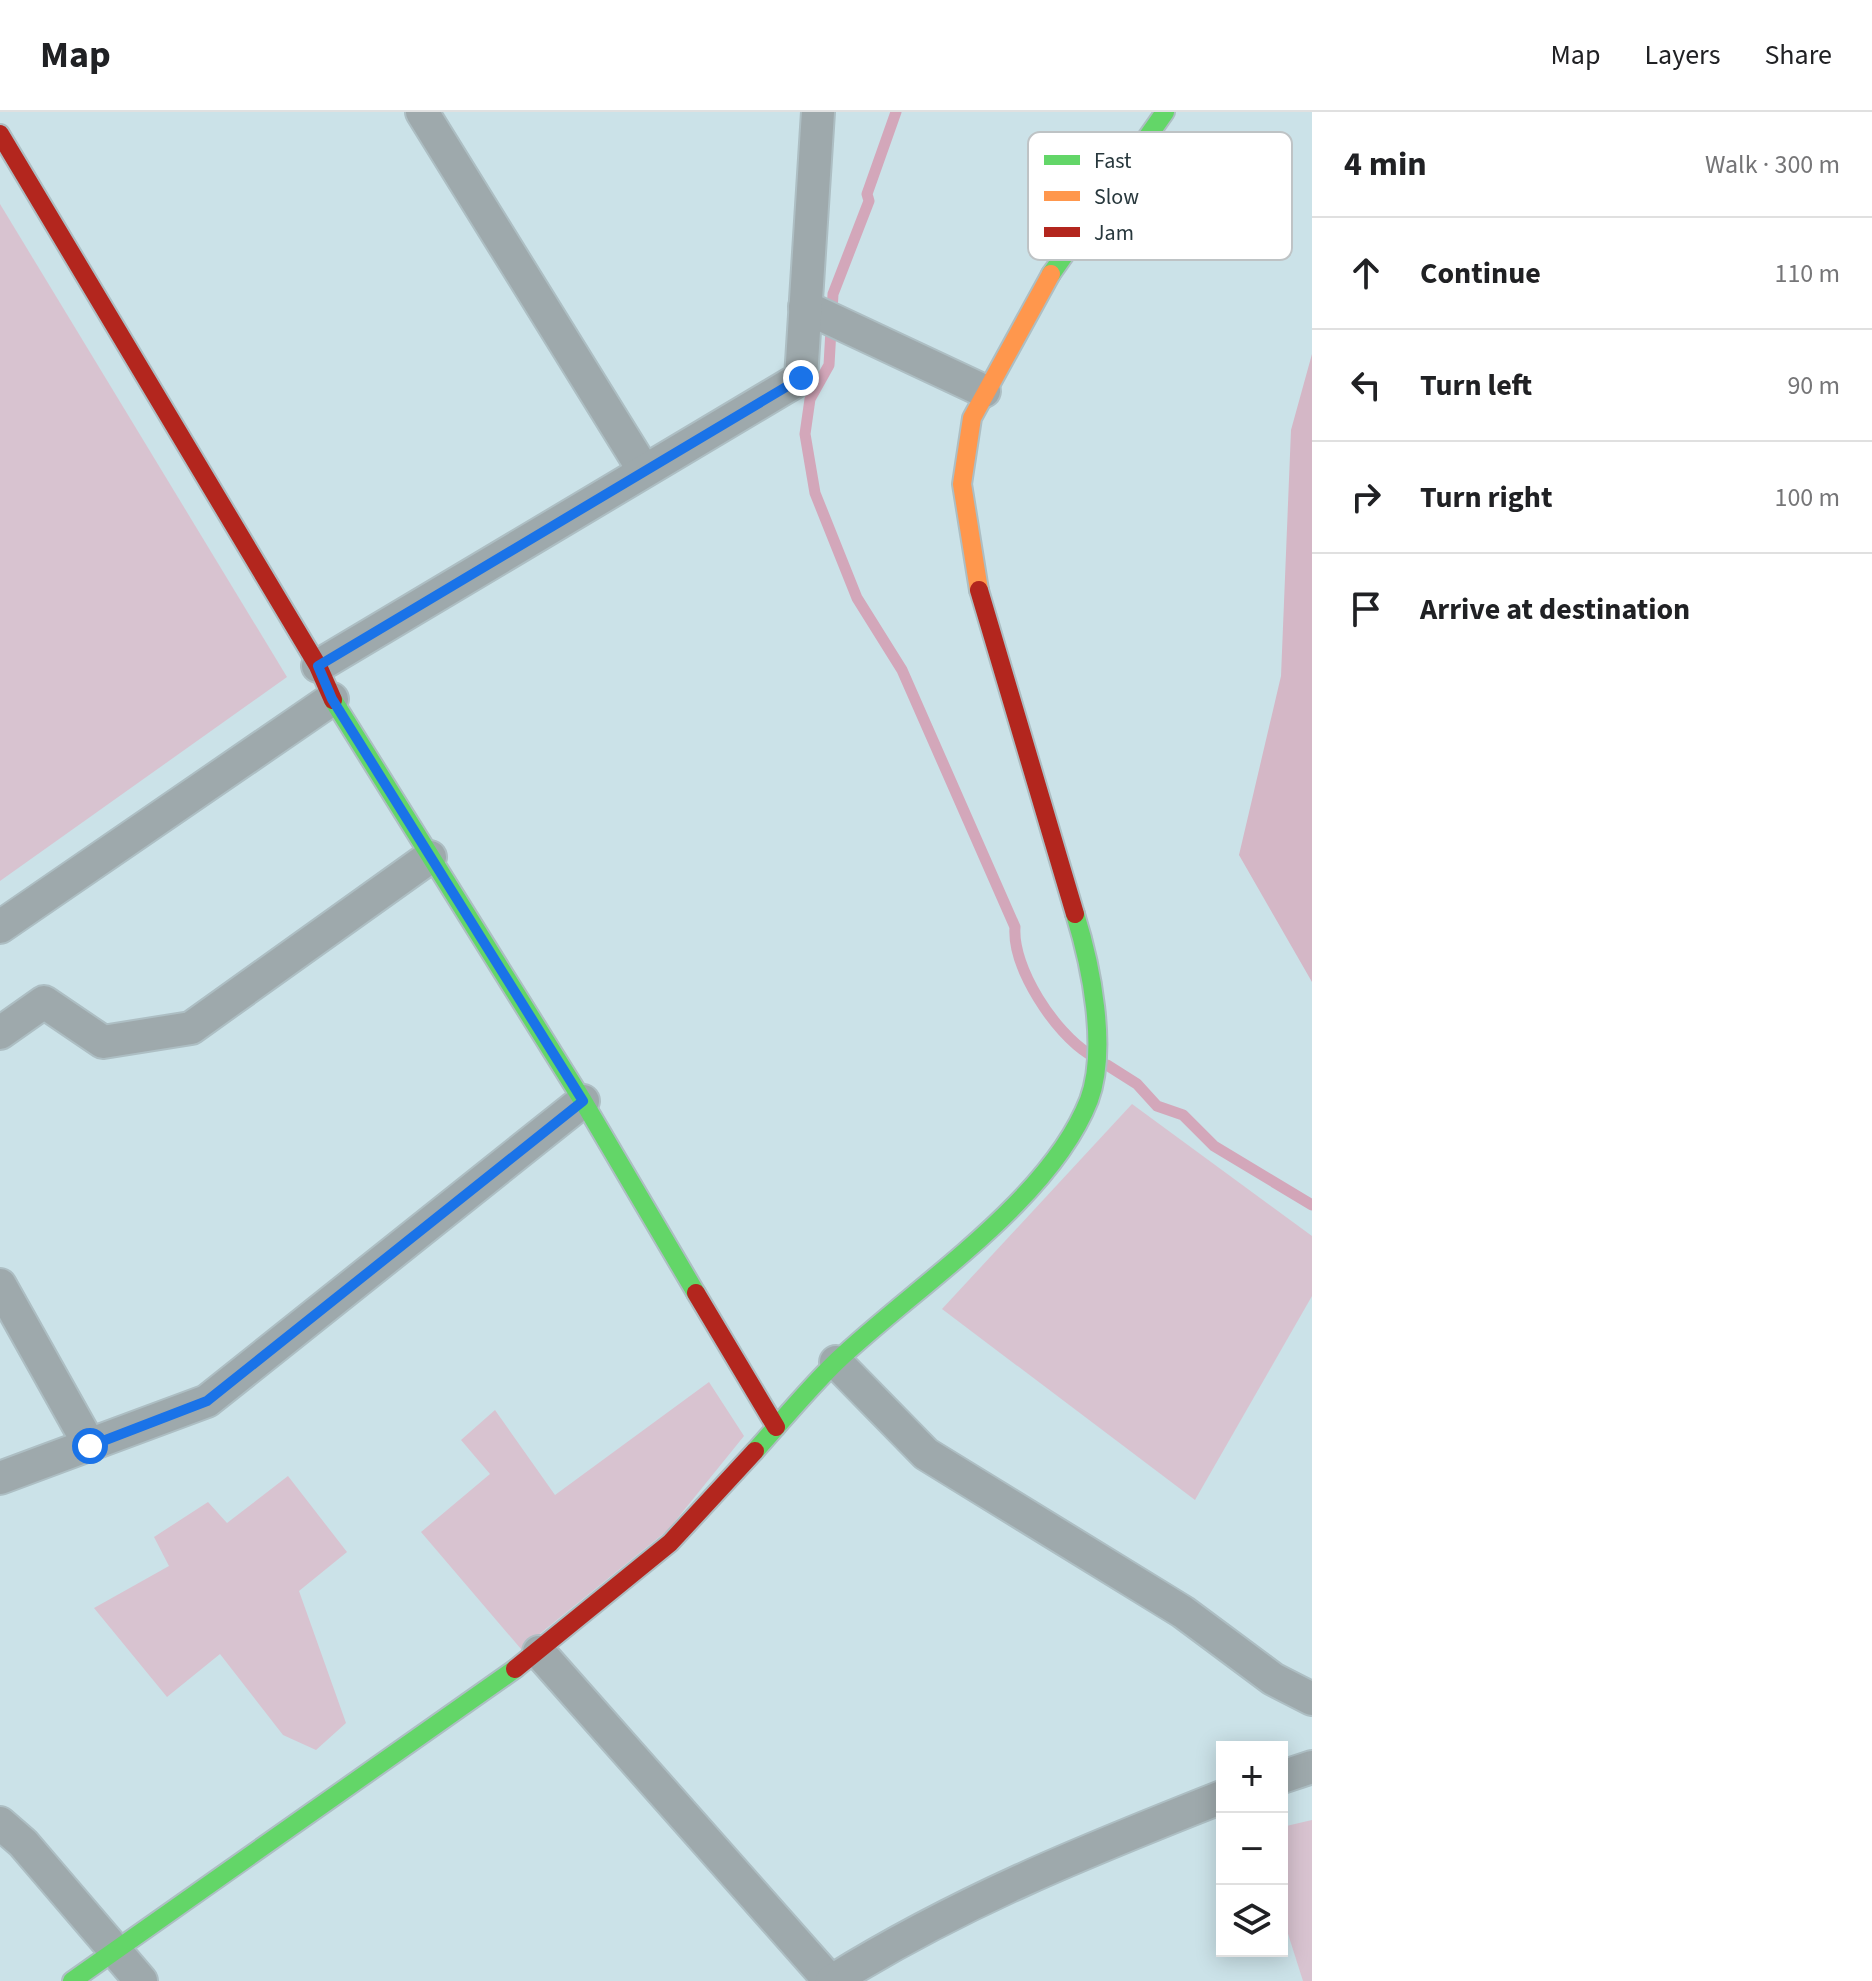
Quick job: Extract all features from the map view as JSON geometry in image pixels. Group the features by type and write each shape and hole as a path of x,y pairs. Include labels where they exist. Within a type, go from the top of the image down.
{"street":[{"path":"422,112 643,469"},
{"path":"318,666 643,469 801,378 818,112"},
{"path":"1151,132 1165,112"},
{"path":"0,134 318,666 332,699 583,1101 776,1427"},
{"path":"72,1981 539,1652 670,1543 836,1362 1023,1197 1061,1150 1089,1099 1099,1050 1083,940 981,601 962,484 972,418 1043,285 1061,260"},
{"path":"805,307 984,391"},
{"path":"0,927 332,699"},
{"path":"0,1033 44,1002 103,1042 191,1028 430,857"},
{"path":"0,1478 207,1401 583,1101"},
{"path":"0,1285 90,1446"},
{"path":"836,1362 926,1454 1183,1612 1273,1679 1312,1699"},
{"path":"539,1652 831,1981 912,1931 1044,1867 1216,1799"},
{"path":"1288,1775 1312,1767"},
{"path":"0,1823 23,1843 113,1952 141,1981"}],"shaded area":[{"path":"0,204 287,677 0,881"},
{"path":"1312,354 1312,982 1239,855 1281,676 1291,430"},
{"path":"1132,1104 1312,1236 1312,1296 1195,1500 942,1309"},
{"path":"709,1382 744,1436 668,1530 521,1649 421,1532 490,1474 461,1440 495,1410 555,1495"},
{"path":"288,1476 347,1552 299,1591 346,1723 316,1750 283,1735 220,1654 167,1697 94,1608 169,1566 154,1537 208,1502 227,1523"},
{"path":"1312,1820 1312,1981 1303,1981 1288,1934 1288,1826"}],"waterway":[{"path":"896,112 867,194 869,201 833,294 829,365 810,399 805,434 815,493 857,598 902,670 1015,927 1016,943 1028,980 1063,1031 1089,1054"},
{"path":"1107,1065 1137,1084 1157,1106 1183,1115 1214,1146 1312,1205"}],"traffic: fast":[{"path":"1151,132 1165,112"},
{"path":"1051,274 1061,260"},
{"path":"333,700 583,1101 696,1293"},
{"path":"755,1451 837,1361 1013,1208 1070,1137 1089,1100 1097,1057 1095,1007 1087,957 1075,914"},
{"path":"72,1981 515,1669"}],"traffic: slow":[{"path":"979,590 962,484 972,418 1051,274"}],"traffic: jam":[{"path":"0,134 318,666 333,700"},
{"path":"979,590 1075,914"},
{"path":"696,1293 776,1427"},
{"path":"515,1669 670,1543 755,1451"}],"route":[{"path":"90,1446 207,1401 583,1101 332,699 318,666 643,469 801,378"}]}
